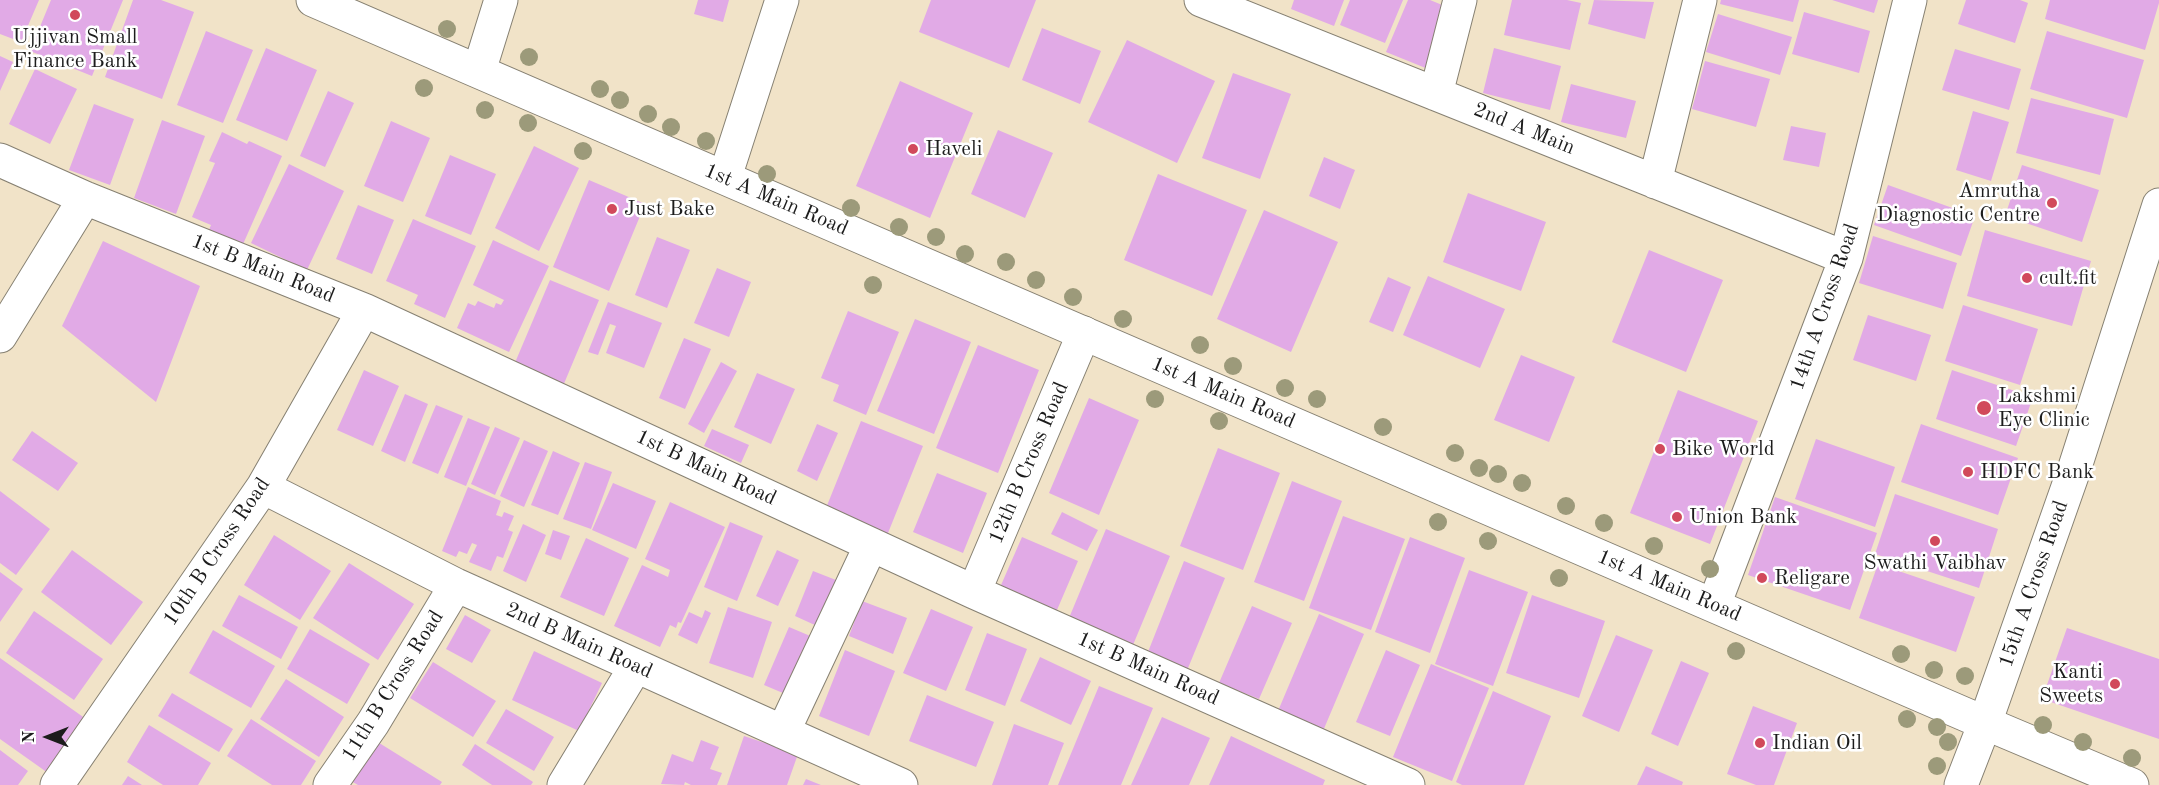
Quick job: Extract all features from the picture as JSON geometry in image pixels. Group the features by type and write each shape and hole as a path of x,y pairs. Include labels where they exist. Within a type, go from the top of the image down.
{"street":[{"name":"1st A Main Road","path":"314,0 1985,723 2097,778 2132,785"},
{"path":"479,71 501,0"},
{"path":"725,177 782,0"},
{"name":"2nd A Main","path":"1201,0 1846,258"},
{"path":"1436,94 1460,0"},
{"path":"1655,182 1700,0"},
{"name":"14th A Cross Road","path":"1714,605 1846,258 1911,0"},
{"name":"1st B Main Road","path":"0,160 85,198 364,310 974,592 1364,776 1408,785"},
{"path":"0,336 85,198"},
{"name":"15th A Cross Road","path":"1961,785 2075,466 2159,205"},
{"name":"10th B Cross Road","path":"57,785 263,487 364,310"},
{"name":"12th B Cross Road","path":"974,592 1084,333"},
{"name":"2nd B Main Road","path":"263,487 456,585 901,785"},
{"path":"783,732 871,545"},
{"name":"11th B Cross Road","path":"330,785 373,723 456,585"},
{"path":"564,785 636,666"}],"building":[{"path":"0,0 39,0 21,42 0,34"},
{"path":"51,0 123,0 92,76 30,51"},
{"path":"133,0 161,0 194,12 162,99 105,77"},
{"path":"698,0 729,0 723,22 694,14"},
{"path":"931,0 1036,0 1009,68 919,32"},
{"path":"1294,0 1344,0 1334,26 1291,9"},
{"path":"1350,0 1403,0 1385,43 1340,25"},
{"path":"1408,0 1430,0 1452,9 1428,69 1386,52"},
{"path":"1512,0 1567,0 1581,3 1570,50 1504,35"},
{"path":"1594,0 1654,2 1645,39 1588,24"},
{"path":"1721,0 1799,0 1793,22 1720,4"},
{"path":"1832,0 1878,0 1874,13"},
{"path":"1966,0 2020,0 2028,3 2015,43 1958,24"},
{"path":"2050,0 2159,0 2159,3 2145,50 2045,19"},
{"path":"1804,12 1870,31 1859,73 1792,54"},
{"path":"1718,14 1792,37 1780,75 1706,52"},
{"path":"1042,28 1101,51 1080,104 1022,80"},
{"path":"206,31 253,50 223,123 177,105"},
{"path":"2047,31 2144,60 2127,118 2030,89"},
{"path":"1127,40 1215,81 1177,163 1088,122"},
{"path":"266,48 317,70 287,141 236,120"},
{"path":"1494,48 1561,66 1550,110 1483,93"},
{"path":"1955,49 2021,69 2009,110 1942,90"},
{"path":"0,56 13,62 0,91"},
{"path":"1705,61 1770,79 1756,127 1692,109"},
{"path":"35,69 77,89 50,144 9,124"},
{"path":"1233,73 1291,94 1260,179 1202,158"},
{"path":"900,81 973,113 930,218 856,186"},
{"path":"1571,84 1636,101 1626,138 1561,122"},
{"path":"328,91 354,103 325,167 300,156"},
{"path":"2031,98 2114,119 2100,175 2016,153"},
{"path":"94,104 134,119 110,185 69,170"},
{"path":"1973,111 2009,122 1991,181 1956,170"},
{"path":"162,120 205,136 176,214 134,198"},
{"path":"391,121 430,138 403,202 364,186"},
{"path":"1791,126 1826,133 1819,167 1783,160"},
{"path":"998,130 1053,153 1025,218 971,194"},
{"path":"222,132 247,144 249,141 282,156 240,251 206,237 211,225 192,217 215,163 209,161"},
{"path":"534,146 579,168 539,251 495,228"},
{"path":"450,155 496,174 471,235 425,216"},
{"path":"1324,157 1355,170 1340,209 1309,196"},
{"path":"289,164 344,191 307,270 251,243"},
{"name":"Amrutha Diagnostic Centre","path":"2022,165 2099,190 2082,242 2005,216"},
{"path":"1158,174 1247,210 1212,296 1124,260"},
{"path":"589,180 645,204 609,291 553,267"},
{"path":"1888,185 1975,216 1961,256 1874,225"},
{"path":"1468,193 1546,222 1521,291 1443,262"},
{"path":"358,205 394,220 372,274 336,259"},
{"path":"1264,210 1338,242 1291,352 1217,319"},
{"path":"413,219 476,246 445,318 414,304 418,295 386,281"},
{"path":"1985,230 2091,261 2072,326 1967,296"},
{"path":"1873,236 1957,263 1943,309 1859,283"},
{"path":"657,237 690,250 667,308 635,295"},
{"path":"493,240 549,266 509,352 457,328 468,303 475,306 478,301 494,308 496,303 501,305 504,300 473,285"},
{"path":"103,241 200,286 156,402 62,326"},
{"path":"1649,250 1723,280 1686,372 1612,342"},
{"path":"717,268 751,282 729,337 694,323"},
{"path":"1428,276 1505,309 1480,368 1403,335"},
{"path":"1388,277 1411,287 1393,332 1369,322"},
{"path":"550,280 599,300 563,386 514,365"},
{"path":"608,302 662,323 644,368 606,353 616,326 610,324 598,355 588,352"},
{"path":"1963,305 2038,329 2020,385 1945,361"},
{"path":"848,311 899,332 866,415 833,401 839,385 821,378"},
{"path":"1868,315 1931,335 1916,381 1853,360"},
{"path":"915,319 971,342 934,434 877,411"},
{"path":"684,338 711,349 685,409 659,398"},
{"path":"978,345 1039,370 998,473 936,448"},
{"path":"1521,355 1575,377 1549,442 1494,420"},
{"path":"721,362 737,371 704,433 688,424"},
{"path":"364,370 399,386 373,446 337,430"},
{"name":"Lakshmi Eye Clinic","path":"1952,370 2033,397 2016,446 1936,419"},
{"path":"757,373 795,389 771,444 734,427"},
{"path":"1678,390 1758,421 1710,544 1630,513"},
{"path":"405,394 428,404 405,462 381,451"},
{"path":"1089,398 1139,420 1099,515 1049,493"},
{"path":"436,405 463,416 438,474 412,463"},
{"path":"468,418 490,427 466,486 444,477"},
{"path":"861,421 923,446 886,538 824,513"},
{"path":"817,424 838,433 817,481 797,471"},
{"path":"1921,424 2018,458 1998,515 1901,482"},
{"path":"495,427 520,438 495,495 471,484"},
{"path":"712,429 749,445 741,463 704,446"},
{"path":"32,431 78,463 58,491 12,460"},
{"path":"1816,439 1895,467 1875,527 1795,499"},
{"path":"524,440 548,451 524,507 500,496"},
{"path":"1218,448 1280,473 1243,570 1180,546"},
{"path":"553,451 580,463 558,515 531,505"},
{"path":"585,462 612,472 591,529 563,519"},
{"path":"937,473 987,493 963,553 913,532"},
{"path":"1292,481 1342,501 1304,601 1254,582"},
{"path":"613,483 656,501 636,549 592,530"},
{"path":"468,487 501,501 496,515 502,517 504,512 514,516 508,530 513,532 503,558 497,556 491,571 469,562 477,545 472,543 467,554 459,551 456,557 442,551"},
{"path":"0,491 50,529 16,575 0,563"},
{"path":"1895,494 1998,529 1979,588 1875,554"},
{"path":"1775,497 1877,533 1850,610 1748,575"},
{"path":"670,502 725,527 681,623 678,622 676,628 670,625 660,647 614,626 642,565 668,577 670,570 645,559"},
{"path":"1062,512 1098,530 1087,551 1051,534"},
{"path":"1343,516 1405,539 1371,630 1309,608"},
{"path":"730,522 763,536 737,601 704,587"},
{"path":"523,524 546,535 526,582 503,571"},
{"path":"1106,529 1170,556 1133,645 1069,618"},
{"path":"553,530 570,536 561,560 545,554"},
{"path":"274,535 331,571 300,620 244,585"},
{"path":"1022,537 1078,561 1054,617 998,592"},
{"path":"1410,537 1465,558 1430,653 1375,632"},
{"path":"586,538 629,558 604,616 560,597"},
{"path":"72,550 143,602 111,645 41,592"},
{"path":"777,550 799,560 778,606 756,596"},
{"path":"1184,561 1225,578 1186,673 1146,657"},
{"path":"349,563 414,604 378,660 313,618"},
{"path":"1878,564 1975,597 1956,652 1859,618"},
{"path":"1469,570 1528,592 1493,686 1435,664"},
{"path":"813,571 836,580 817,626 795,616"},
{"path":"0,572 23,589 0,622"},
{"path":"239,595 298,627 281,659 222,626"},
{"path":"1532,595 1605,621 1579,698 1506,673"},
{"path":"862,601 907,618 893,654 849,636"},
{"path":"1252,606 1292,623 1259,699 1219,683"},
{"path":"728,607 772,622 753,678 709,663"},
{"path":"931,609 973,627 946,691 903,673"},
{"path":"705,610 711,613 697,644 678,635 689,612 702,618"},
{"path":"34,611 103,659 74,700 6,653"},
{"path":"1319,614 1364,634 1323,731 1278,711"},
{"path":"465,615 491,630 472,663 446,649"},
{"path":"789,627 815,638 790,696 764,685"},
{"path":"2067,628 2159,659 2159,739 2042,699"},
{"path":"310,629 370,664 347,704 287,669"},
{"path":"213,630 275,666 251,708 189,673"},
{"path":"987,633 1027,649 1005,706 965,690"},
{"path":"1616,635 1653,650 1619,732 1582,716"},
{"path":"845,650 895,671 869,736 819,716"},
{"path":"1386,650 1420,665 1390,736 1356,722"},
{"path":"534,651 602,683 579,731 512,700"},
{"path":"1040,657 1091,681 1071,725 1020,701"},
{"path":"0,658 86,719 48,773 0,739"},
{"path":"1681,661 1709,673 1678,746 1651,734"},
{"path":"433,662 496,701 473,737 410,698"},
{"path":"1431,664 1489,688 1452,781 1393,757"},
{"path":"286,679 344,717 319,757 260,719"},
{"path":"1099,686 1153,708 1121,785 1058,785"},
{"path":"1493,691 1551,716 1524,785 1462,785 1456,782"},
{"path":"172,693 233,729 219,752 158,716"},
{"path":"927,695 994,722 976,767 909,741"},
{"path":"1753,706 1797,723 1774,785 1756,785 1727,774"},
{"path":"506,709 554,737 534,771 486,743"},
{"path":"1162,717 1210,738 1189,785 1131,785"},
{"path":"251,719 316,761 301,785 272,785 227,756"},
{"path":"1014,724 1064,743 1048,785 992,785"},
{"path":"149,725 211,763 198,785 163,785 127,762"},
{"path":"744,736 798,754 787,785 727,785"},
{"path":"1231,736 1325,780 1323,785 1209,785"},
{"path":"701,740 719,747 710,769 722,773 717,785 691,785 685,782 684,785 661,784 672,754 693,762"},
{"path":"376,741 442,782 440,785 358,785 351,781"},
{"path":"475,744 533,782 531,785 492,785 462,765"},
{"path":"0,750 28,771 18,785 0,785"},
{"path":"1646,766 1683,782 1682,785 1637,785"},
{"path":"128,776 142,785 122,785"},
{"path":"806,779 821,785 803,785"}],"place":[{"name":"Ujjivan Small Finance Bank","path":"75,15"},
{"name":"Haveli","path":"913,149"},
{"name":"Amrutha Diagnostic Centre","path":"2052,203"},
{"name":"Just Bake","path":"612,209"},
{"name":"cult.fit","path":"2027,278"},
{"name":"Lakshmi Eye Clinic","path":"1984,408"},
{"name":"Bike World","path":"1660,449"},
{"name":"HDFC Bank","path":"1968,472"},
{"name":"Union Bank","path":"1677,517"},
{"name":"Swathi Vaibhav","path":"1935,541"},
{"name":"Religare","path":"1762,578"},
{"name":"Kanti Sweets","path":"2115,684"},
{"name":"Indian Oil","path":"1760,743"}]}
